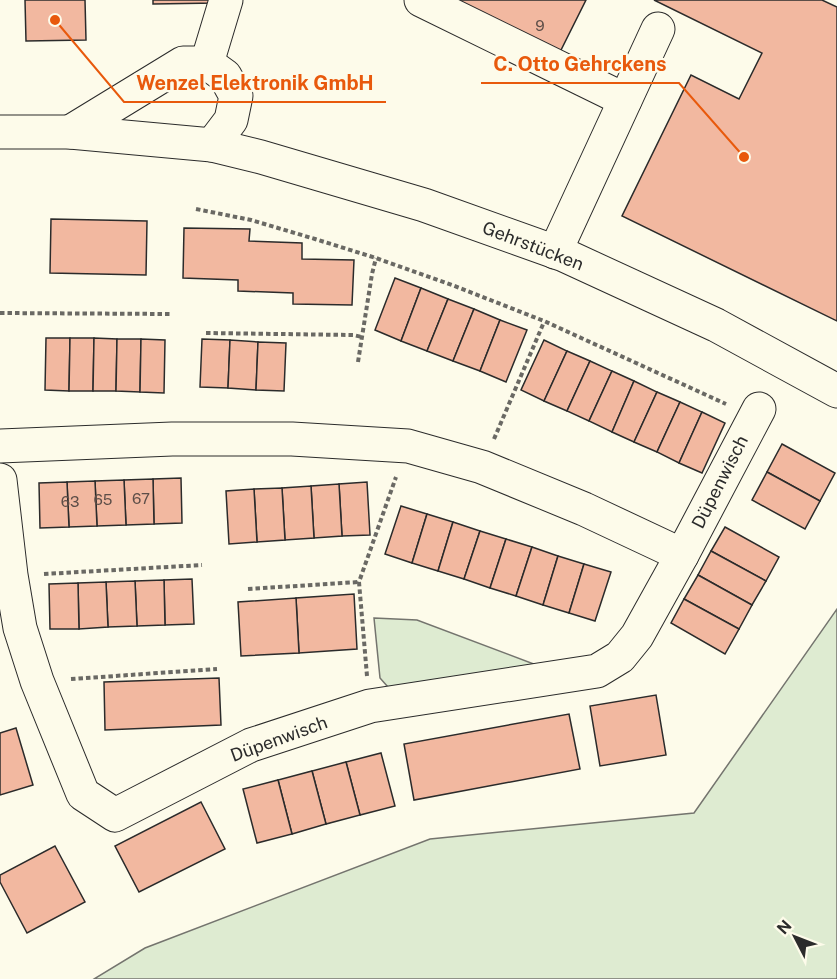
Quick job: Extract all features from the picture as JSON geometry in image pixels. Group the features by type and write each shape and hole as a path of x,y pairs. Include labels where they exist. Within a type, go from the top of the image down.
{"street":[{"path":"207,63 226,0"},
{"path":"421,0 625,100"},
{"path":"555,252 658,29"},
{"path":"70,132 183,63 207,63 225,76 236,96 231,120 212,145"},
{"name":"Gehrstücken","path":"0,132 70,132 212,145 424,205 555,252 716,325 837,391"},
{"name":"Düpenwisch","path":"0,480 11,575 20,628 37,681 83,794 115,815 251,745 370,706 597,671 620,657 637,636 756,413"},
{"path":"0,447 172,439 292,439 408,446 482,467 584,509 682,555"}],"path":[{"path":"196,208 251,220 376,258 453,285 544,321 710,396 756,413"},
{"path":"358,362 376,258"},
{"path":"0,313 170,314"},
{"path":"482,467 544,321"},
{"path":"206,333 362,337"},
{"path":"370,706 359,582 408,446"},
{"path":"11,575 202,566"},
{"path":"248,589 359,582"},
{"path":"37,681 217,669"}],"green space":[{"path":"837,609 837,979 94,979 145,948 430,839 694,813"},
{"path":"374,618 417,620 539,666 397,690 388,687 380,678"}],"building":[{"path":"25,0 85,0 86,40 26,41"},
{"path":"153,0 217,0 217,3 153,4"},
{"path":"454,0 586,0 560,52"},
{"path":"654,0 822,0 837,7 837,321 622,216 691,75 739,99 762,53"},
{"path":"51,219 147,221 146,275 50,273"},
{"path":"184,228 250,229 249,241 302,243 302,259 354,260 352,305 293,304 293,293 238,291 238,280 183,278"},
{"path":"395,278 421,288 401,341 375,330"},
{"path":"421,288 448,299 427,351 401,341"},
{"path":"448,299 474,309 453,361 427,351"},
{"path":"474,309 500,320 480,371 453,361"},
{"path":"500,320 527,330 506,382 480,371"},
{"path":"46,338 70,338 69,391 45,390"},
{"path":"70,338 94,338 93,391 69,391"},
{"path":"94,338 117,339 116,391 93,391"},
{"path":"117,339 141,339 140,392 116,391"},
{"path":"141,339 165,340 164,393 140,392"},
{"path":"202,339 230,340 228,388 200,387"},
{"path":"230,340 258,342 256,390 228,388"},
{"path":"544,340 567,351 544,401 521,390"},
{"path":"258,342 286,343 284,391 256,390"},
{"path":"567,351 590,361 567,411 544,401"},
{"path":"590,361 612,371 589,421 567,411"},
{"path":"612,371 634,381 612,432 589,421"},
{"path":"634,381 657,392 634,442 612,432"},
{"path":"657,392 680,402 657,452 634,442"},
{"path":"680,402 702,412 679,463 657,452"},
{"path":"702,412 725,423 702,473 679,463"},
{"path":"782,444 835,473 820,501 767,472"},
{"path":"767,472 820,501 805,529 752,500"},
{"path":"181,478 182,523 154,524 153,479"},
{"path":"153,479 154,524 126,525 124,480"},
{"path":"124,480 126,525 97,526 95,481"},
{"path":"95,481 97,526 69,527 67,482"},
{"path":"67,482 69,527 40,528 39,483"},
{"path":"367,482 370,535 342,536 339,484"},
{"path":"339,484 342,536 314,538 311,486"},
{"path":"311,486 314,538 285,540 282,488"},
{"path":"282,488 285,540 257,542 254,489"},
{"path":"254,489 257,542 229,544 226,491"},
{"path":"401,506 427,514 412,563 385,554"},
{"path":"427,514 453,522 438,571 412,563"},
{"path":"453,522 480,531 464,579 438,571"},
{"path":"725,527 779,557 766,581 711,551"},
{"path":"480,531 506,539 490,588 464,579"},
{"path":"506,539 532,547 516,596 490,588"},
{"path":"532,547 558,556 543,605 516,596"},
{"path":"711,551 766,581 752,605 698,575"},
{"path":"558,556 584,564 569,613 543,605"},
{"path":"584,564 611,572 595,621 569,613"},
{"path":"698,575 752,605 739,629 684,599"},
{"path":"192,579 194,624 165,625 164,580"},
{"path":"164,580 165,625 137,626 135,581"},
{"path":"135,581 137,626 108,627 106,582"},
{"path":"106,582 108,627 79,629 78,583"},
{"path":"78,583 79,629 50,629 49,584"},
{"path":"354,594 357,649 299,653 296,598"},
{"path":"296,598 299,653 241,656 238,602"},
{"path":"684,599 739,629 725,654 671,623"},
{"path":"219,678 221,725 105,730 104,682"},
{"path":"656,695 666,755 600,766 590,706"},
{"path":"569,714 580,769 414,800 404,744"},
{"path":"16,728 33,785 0,795 0,733"},
{"path":"381,753 395,806 360,815 346,762"},
{"path":"346,762 360,815 326,824 312,771"},
{"path":"312,771 326,824 292,834 278,780"},
{"path":"278,780 292,834 257,843 243,789"},
{"path":"201,802 225,849 139,892 115,846"},
{"path":"55,846 85,902 27,933 0,882 0,875"}],"place":[{"name":"Wenzel Elektronik GmbH","path":"55,20"},
{"name":"C. Otto Gehrckens","path":"744,157"}]}
